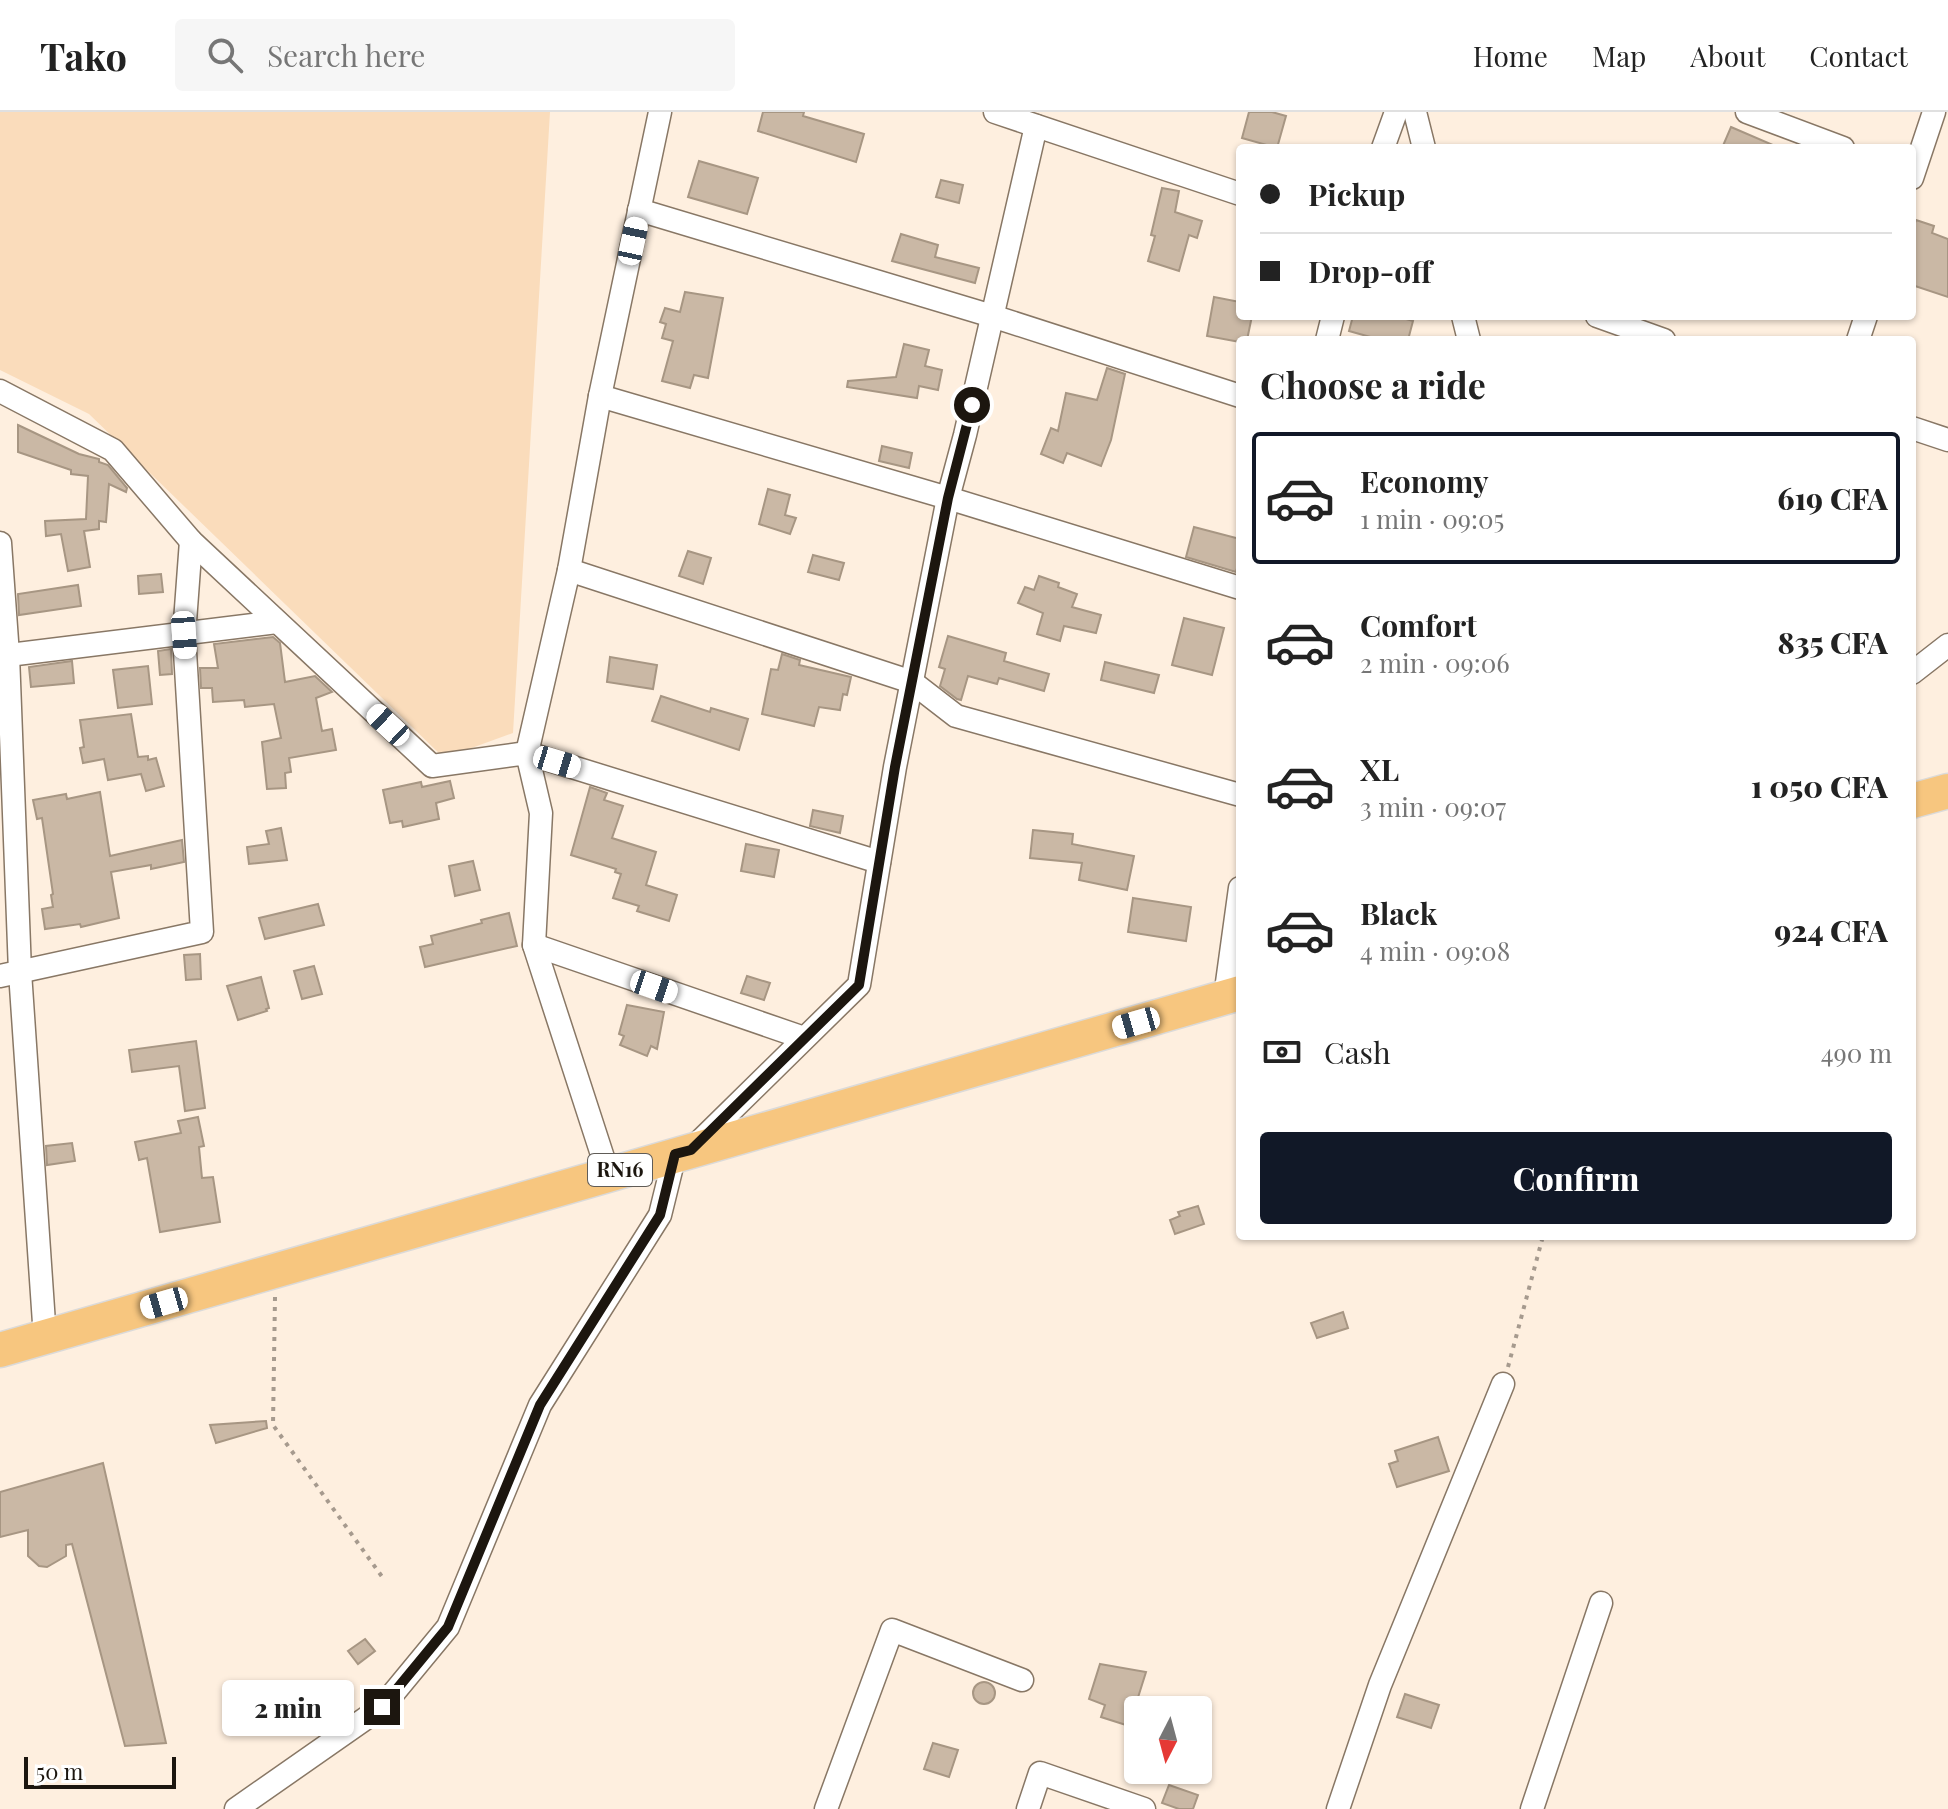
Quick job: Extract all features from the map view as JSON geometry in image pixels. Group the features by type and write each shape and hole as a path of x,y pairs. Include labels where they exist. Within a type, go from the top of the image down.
{"main road":[{"path":"1916,800 1948,791"},
{"name":"RN16","path":"0,1350 1233,995"}],"street":[{"path":"608,1173 534,945 541,813 527,753 569,570 600,396 660,112"},
{"path":"995,112 1236,193"},
{"path":"1384,144 1396,112"},
{"path":"1415,112 1423,144"},
{"path":"1747,112 1832,144"},
{"path":"1916,164 1934,112"},
{"path":"236,1809 382,1707 448,1627 540,1405 660,1215 683,1152 859,985 879,862 948,498 1036,126"},
{"path":"639,210 992,316 1236,395"},
{"path":"1608,320 1653,336"},
{"path":"0,391 113,450 191,541 432,766 527,753 879,862"},
{"path":"600,396 1236,587"},
{"path":"1916,429 1948,440"},
{"path":"10,974 202,932 184,635 191,541"},
{"path":"0,543 10,974 45,1338"},
{"path":"569,570 912,682 956,716 1236,794"},
{"path":"4,656 277,622"},
{"path":"1916,670 1948,645"},
{"path":"534,945 804,1038"},
{"path":"1233,995 1236,949"},
{"path":"1338,1809 1380,1685 1503,1384"},
{"path":"1532,1809 1601,1603"},
{"path":"826,1809 892,1630 1022,1680"},
{"path":"1028,1809 1040,1773 1144,1809"}],"path":[{"path":"1503,1384 1542,1240"},
{"path":"276,1270 273,1425 383,1578"}],"shaded area":[{"path":"0,112 550,112 513,733 444,758 89,414 0,370"}],"building":[{"path":"763,112 804,112 803,116 864,134 856,162 758,131"},
{"path":"1249,112 1272,112 1286,116 1278,144 1263,144 1242,138"},
{"path":"1731,127 1771,144 1724,144"},
{"path":"699,161 758,178 747,214 688,197"},
{"path":"941,180 963,185 959,203 936,197"},
{"path":"1162,188 1179,191 1175,212 1202,221 1197,238 1189,235 1179,271 1148,261"},
{"path":"1916,220 1934,226 1932,233 1948,239 1948,297 1916,286"},
{"path":"901,234 938,245 935,257 979,268 975,283 892,261"},
{"path":"685,292 723,298 708,378 694,375 690,388 662,381 673,341 662,338 666,324 660,322 665,308 680,312"},
{"path":"1214,297 1236,301 1236,320 1251,320 1248,336 1236,336 1236,341 1207,336"},
{"path":"1352,320 1413,321 1409,336 1367,336 1349,331"},
{"path":"904,344 929,350 925,366 942,370 938,390 919,386 917,398 847,387 848,381 896,377"},
{"path":"1107,368 1125,374 1111,440 1101,466 1067,453 1063,463 1041,454 1051,428 1058,431 1066,393 1097,400"},
{"path":"18,425 79,454 99,459 127,488 126,492 109,484 106,522 99,521 99,529 84,531 90,567 68,571 61,534 46,536 45,521 86,519 88,476 71,474 71,470 18,452"},
{"path":"882,446 912,453 909,468 879,461"},
{"path":"768,489 790,495 785,515 796,518 790,534 759,524"},
{"path":"1194,527 1236,538 1236,572 1186,557"},
{"path":"688,551 711,558 703,584 679,576"},
{"path":"813,555 844,563 839,580 808,572"},
{"path":"161,574 163,592 139,594 138,576"},
{"path":"1039,576 1077,594 1072,607 1101,615 1096,633 1064,626 1060,641 1037,634 1043,613 1018,603 1025,587 1034,590"},
{"path":"78,585 81,606 19,615 18,594"},
{"path":"1184,618 1224,628 1212,675 1172,665"},
{"path":"948,636 1006,653 1004,661 1049,674 1044,691 999,678 997,684 968,676 961,700 957,699 940,686 945,669 939,667"},
{"path":"273,637 280,643 285,682 315,676 332,692 316,698 322,731 332,729 336,750 289,758 291,772 285,773 286,788 267,789 262,742 281,738 274,704 245,707 244,700 213,702 212,688 201,688 200,668 218,668 214,644"},
{"path":"171,649 172,674 160,675 158,651"},
{"path":"782,654 800,660 799,665 851,677 840,710 819,707 814,726 762,714 771,669 778,670"},
{"path":"610,657 657,665 653,689 607,682"},
{"path":"72,661 74,683 31,687 29,667"},
{"path":"1105,662 1159,675 1154,693 1101,680"},
{"path":"148,666 152,704 118,708 113,670"},
{"path":"661,696 710,712 711,708 748,719 739,750 652,721"},
{"path":"131,714 138,757 148,756 148,760 156,758 164,786 146,791 141,774 108,780 104,759 83,763 80,720"},
{"path":"450,781 454,798 436,803 439,819 403,827 402,821 390,823 383,790 421,782 422,787"},
{"path":"590,787 607,793 604,800 623,806 612,838 656,852 646,885 677,895 669,921 637,911 639,906 613,898 621,874 615,872 616,869 571,855"},
{"path":"100,792 110,856 182,840 184,862 151,869 151,865 111,872 119,918 81,927 80,924 45,929 42,909 53,907 53,894 42,818 37,819 33,800 66,794 67,799"},
{"path":"813,810 843,816 840,833 810,826"},
{"path":"281,828 287,860 249,864 247,847 269,844 266,831"},
{"path":"1033,830 1073,834 1072,844 1134,856 1127,890 1079,880 1082,863 1030,858"},
{"path":"746,844 779,850 774,877 741,871"},
{"path":"473,861 480,890 455,896 449,866"},
{"path":"1133,898 1191,907 1186,941 1128,932"},
{"path":"318,904 324,925 265,939 259,918"},
{"path":"509,913 517,946 425,967 420,947 433,944 431,936"},
{"path":"200,954 201,979 186,980 184,955"},
{"path":"314,966 322,994 302,999 294,971"},
{"path":"747,976 770,983 764,1000 741,993"},
{"path":"261,977 269,1008 238,1020 227,986"},
{"path":"627,1005 664,1012 657,1049 651,1046 647,1056 620,1045 624,1036 619,1034"},
{"path":"196,1041 205,1108 185,1111 179,1066 132,1072 129,1050"},
{"path":"198,1117 204,1146 199,1147 202,1178 213,1177 220,1222 160,1232 147,1158 139,1160 135,1142 181,1133 178,1121"},
{"path":"72,1143 75,1161 47,1165 46,1146"},
{"path":"1198,1206 1204,1224 1175,1234 1170,1220 1180,1216 1178,1212"},
{"path":"1343,1312 1348,1328 1317,1338 1311,1323"},
{"path":"266,1421 267,1428 216,1443 210,1425"},
{"path":"1438,1437 1449,1471 1397,1487 1389,1464 1398,1461 1395,1451"},
{"path":"103,1463 166,1743 125,1746 72,1544 66,1545 66,1556 47,1567 39,1566 28,1556 28,1530 0,1537 0,1492"},
{"path":"365,1639 375,1651 358,1664 348,1651"},
{"path":"1100,1664 1146,1672 1138,1696 1124,1696 1124,1724 1101,1717 1105,1705 1089,1699"},
{"path":"984,1682 992,1685 995,1693 992,1701 984,1704 976,1701 973,1693 976,1685"},
{"path":"1405,1694 1439,1705 1431,1728 1397,1717"},
{"path":"933,1743 958,1750 949,1777 924,1769"},
{"path":"1169,1785 1198,1795 1193,1809 1179,1809 1162,1803"}],"route":[{"path":"382,1707 448,1627 540,1405 660,1215 675,1154 691,1150 859,985 895,767 948,498 972,405"}]}
